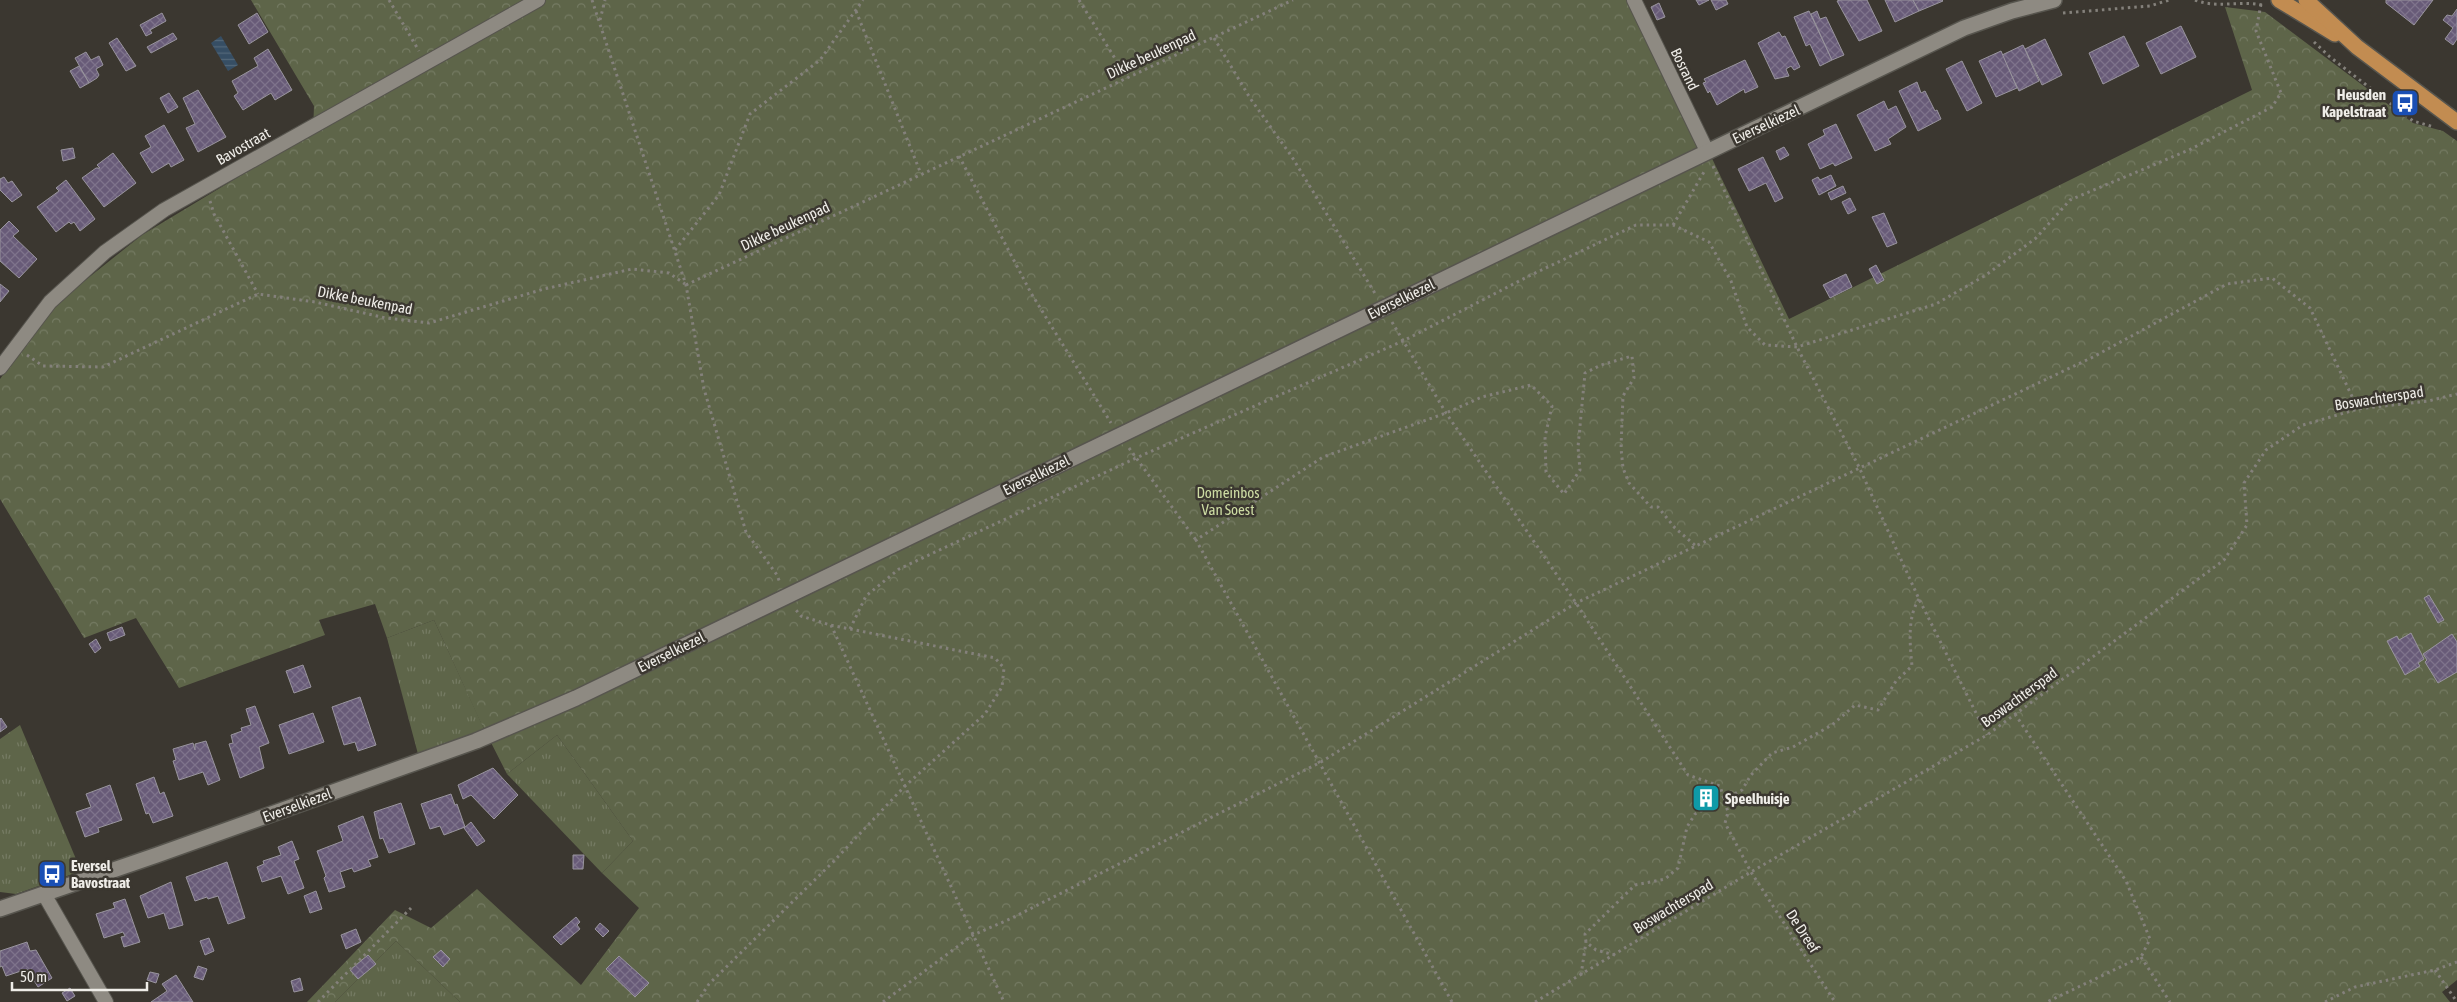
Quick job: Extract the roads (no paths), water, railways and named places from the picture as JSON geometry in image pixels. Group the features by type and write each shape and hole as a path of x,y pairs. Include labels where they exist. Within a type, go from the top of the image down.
{"main road":[{"path":"2306,0 2358,47 2457,122"},
{"path":"2272,4 2358,47"}],"street":[{"name":"Bavostraat","path":"0,368 50,302 105,252 164,210 538,0"},
{"name":"Bosrand","path":"1634,0 1707,151"},
{"name":"Everselkiezel","path":"0,908 476,741 576,698 1964,28 2012,11 2054,7"},
{"path":"44,894 106,1002"}],"water":[{"path":"221,36 238,65 228,71 211,43"}],"place":[{"name":"Heusden Kapelstraat","path":"2405,103"},
{"name":"Speelhuisje","path":"1706,798"},
{"name":"Eversel Bavostraat","path":"52,874"}],"park label":[{"name":"Domeinbos Van Soest","path":"1228,500"}]}
